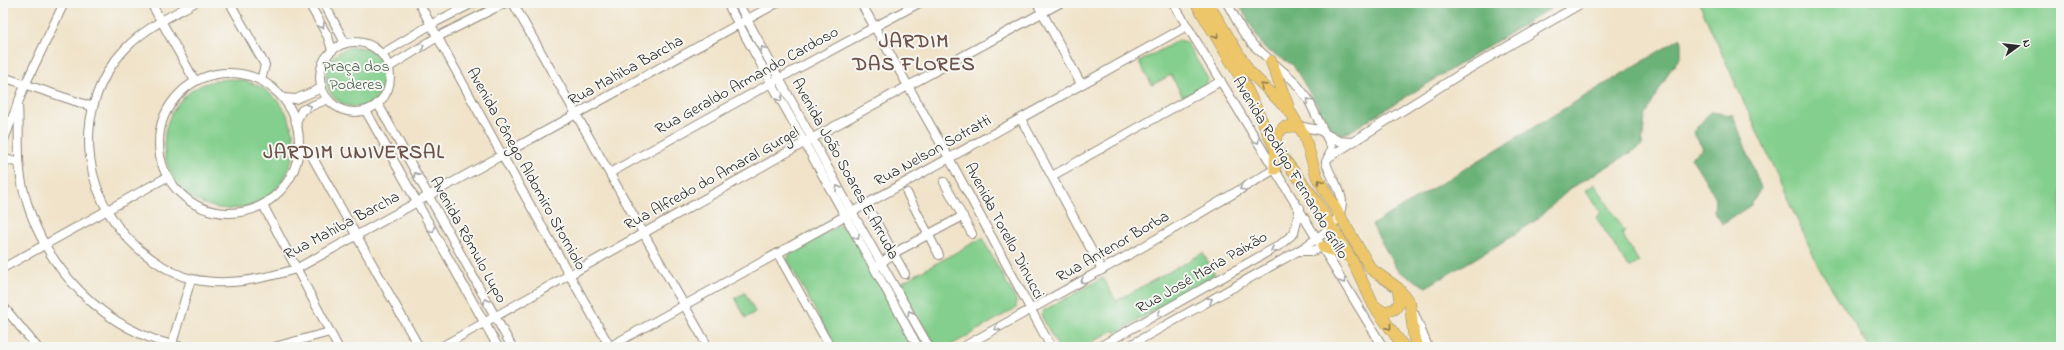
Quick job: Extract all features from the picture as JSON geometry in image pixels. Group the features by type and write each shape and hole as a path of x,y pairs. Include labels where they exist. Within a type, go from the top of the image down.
{"main road":[{"path":"1196,3 1248,91 1274,146 1314,198 1349,256 1374,306 1404,347"},
{"path":"1208,3 1249,71 1291,113"},
{"path":"1271,61 1291,113 1304,135 1317,177 1339,216 1371,269 1398,288 1410,304 1413,334 1418,347"},
{"path":"1275,168 1274,146 1279,131 1291,125 1298,126"},
{"path":"1320,242 1349,256"},
{"path":"1374,306 1383,312 1395,308 1400,302 1398,288"}],"street":[{"path":"3,142 25,85 64,3"},
{"path":"59,12 71,3"},
{"path":"151,3 195,81"},
{"name":"Rua Mahiba Barcha","path":"194,3 142,33 126,48 104,79 93,107 89,129 90,157 98,192 106,211 123,234 142,253 165,268 191,279 218,282 245,281 296,268 776,3"},
{"path":"230,3 265,64 261,80"},
{"path":"309,3 328,37 332,50"},
{"path":"324,3 345,43"},
{"name":"Avenida Cônego Aldomiro Storniolo","path":"419,3 439,36 502,155 609,347"},
{"path":"382,54 432,24 473,3"},
{"path":"389,66 439,36 505,3"},
{"path":"513,3 708,347"},
{"name":"Avenida Torello Dinucci","path":"861,3 949,158 1050,347"},
{"name":"Rua Geraldo Armando Cardoso","path":"610,173 771,83 919,3"},
{"path":"1037,3 1081,84"},
{"name":"Rua Alfredo do Amaral Gurgel","path":"441,347 808,141 1060,3"},
{"name":"Avenida Rodrigo Fernando Grillo","path":"1173,3 1300,208 1383,347"},
{"path":"1227,3 1243,32 1271,61 1294,81 1308,99 1328,135 1331,146 1326,162 1328,172 1341,196 1339,216 1320,242"},
{"path":"1328,157 1462,73 1582,3"},
{"name":"Avenida João Soares E Arruda","path":"734,5 771,83 808,141"},
{"name":"Avenida João Soares E Arruda","path":"743,22 779,79 808,141 848,214 878,266 929,347"},
{"name":"Rua Nelson Sotratti","path":"609,347 1187,26"},
{"path":"355,41 374,47 382,54 389,66 389,87 378,104 366,110 355,112 345,111 328,99 322,88 320,78 321,67 325,58 332,50 345,43 355,41"},
{"path":"221,73 235,73 261,80 283,98 291,109 296,122 299,149 292,176 284,187 264,205 251,211 237,214 210,211 185,198 167,177 159,151 162,123 174,99 195,81 221,73"},
{"path":"3,77 93,107"},
{"path":"1052,176 1221,81"},
{"path":"283,98 296,98 322,88"},
{"path":"296,122 302,110 328,99"},
{"name":"Avenida Rômulo Lupo","path":"378,104 512,347"},
{"path":"18,105 18,163 32,219 44,245 68,278 86,297 112,318 140,334 171,346 182,347"},
{"name":"Avenida Rômulo Lupo","path":"366,110 498,347"},
{"path":"1021,118 1102,270"},
{"path":"1298,126 1319,130 1338,141 1353,142"},
{"path":"299,149 310,154 419,347"},
{"path":"3,158 18,163"},
{"name":"Rua Antenor Borba","path":"963,347 1102,270 1275,168"},
{"path":"3,268 167,177"},
{"path":"944,182 972,234"},
{"path":"907,193 939,256"},
{"path":"264,205 338,347"},
{"name":"Rua José Maria Paixão","path":"1099,347 1284,242 1294,234 1300,208"},
{"path":"873,216 905,274"},
{"path":"878,266 894,253 963,216"},
{"name":"Rua José Maria Paixão","path":"1127,347 1298,252 1312,251 1320,242"},
{"path":"778,254 830,347"},
{"name":"Avenida João Soares E Arruda","path":"878,266 918,347"},
{"path":"171,346 191,279"},
{"path":"1410,304 1428,347"},
{"path":"3,306 38,347"},
{"path":"274,347 330,332"}],"green space":[{"path":"1238,3 1559,3 1349,132 1341,134 1330,127 1293,65 1264,48"},
{"path":"1699,3 2061,3 2061,347 1869,347 1819,268"},
{"path":"1681,38 1681,56 1669,72 1645,116 1642,146 1571,188 1535,221 1493,248 1426,287 1397,270 1372,225"},
{"path":"1179,40 1186,42 1208,79 1206,85 1183,97 1171,75 1152,85 1139,62"},
{"name":"Praça dos Poderes","path":"356,47 372,52 377,56 381,61 386,77 381,93 377,98 372,102 356,107 340,102 335,98 331,93 326,77 331,61 335,56 340,52"},
{"path":"229,79 242,80 254,84 275,98 289,119 293,131 293,157 289,169 275,190 254,204 242,208 229,209 216,208 204,204 183,190 169,169 165,157 164,144 165,131 169,119 183,98 204,84 216,80"},
{"path":"1710,112 1733,115 1761,188 1751,205 1722,224 1714,211 1715,196 1691,157 1703,149 1693,132"},
{"path":"1595,184 1625,232 1622,234 1639,262 1629,268 1596,217 1601,213 1586,190"},
{"path":"840,225 848,228 914,347 836,347 787,260 791,252"},
{"path":"982,238 1016,300 1016,308 948,347 936,347 899,284"},
{"path":"1203,253 1215,275 1116,333 1114,330 1083,347 1058,347 1041,315 1043,311 1103,278 1116,301"},
{"path":"745,293 755,312 746,318 735,298"}],"district":[{"name":"JARDIM DAS FLORES","path":"914,54"},
{"name":"JARDIM UNIVERSAL","path":"354,153"}]}
